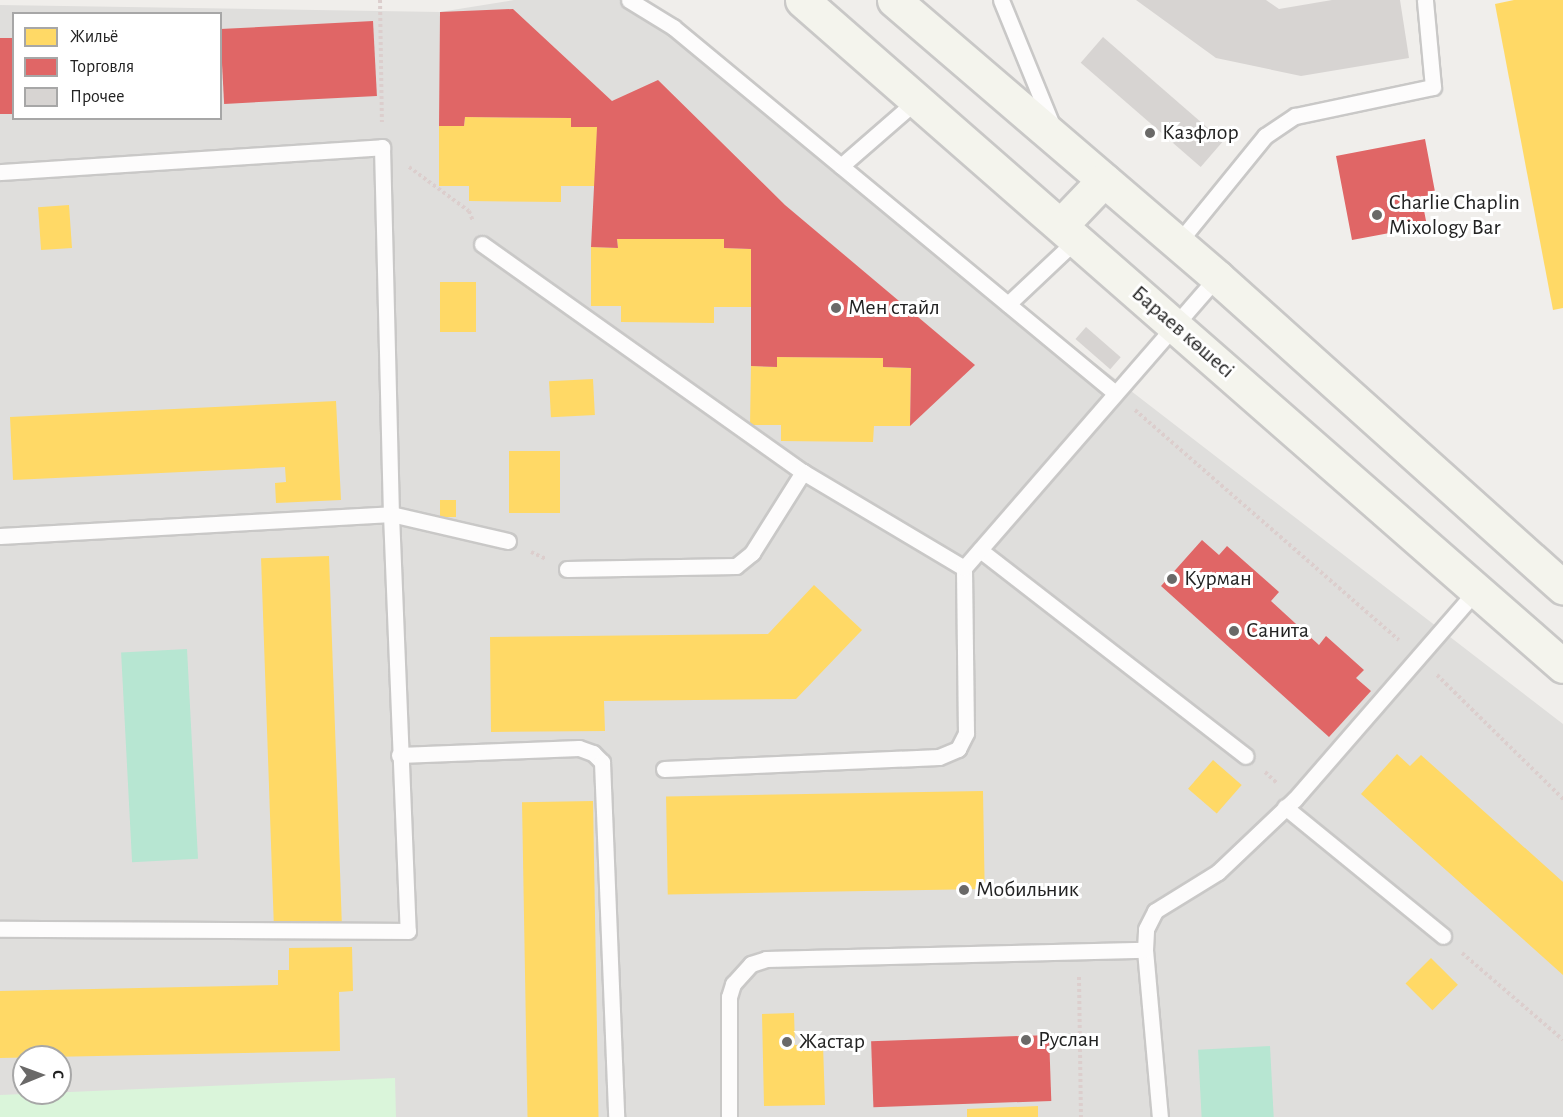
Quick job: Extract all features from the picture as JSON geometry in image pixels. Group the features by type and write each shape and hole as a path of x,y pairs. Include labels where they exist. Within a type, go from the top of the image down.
{"main road":[{"name":"Бараев көшесі","path":"802,0 1563,666"},
{"path":"894,0 1217,277 1563,587"},
{"path":"1069,232 1104,180"}],"lane":[{"path":"629,0 673,27 1114,392"},
{"path":"1001,0 1058,141"},
{"path":"1178,243 1265,136 1295,116 1433,87 1425,0"},
{"path":"841,166 917,100"},
{"path":"0,172 382,147 391,513 408,932 0,929"},
{"path":"1008,304 1069,232"},
{"path":"482,244 803,472 964,568"},
{"path":"664,769 939,757 958,749 966,733 964,568 1114,392 1217,277"},
{"path":"567,569 736,566 752,553 803,472"},
{"path":"0,536 391,513 508,541"},
{"path":"980,550 1246,756"},
{"path":"1160,1117 1145,950 1146,929 1155,911 1218,872 1290,803 1477,590"},
{"path":"399,754 579,748 593,753 602,762 616,1117"},
{"path":"1290,803 1443,936"},
{"path":"729,1117 729,998 733,984 751,964 766,959 1145,950"}],"path":[{"path":"380,0 382,147 469,211 482,244"},
{"path":"1114,392 1418,656 1563,799"},
{"path":"508,541 567,569"},
{"path":"1246,756 1290,803"},
{"path":"1443,936 1563,1040"},
{"path":"1079,952 1081,1117"}],"shaded area":[{"name":"Жастар","path":"514,0 624,0 1563,724 1563,1117 0,1117 0,5 440,12"}],"green space":[{"path":"187,649 198,859 132,862 121,652"},
{"path":"1270,1046 1274,1117 1202,1117 1198,1050"},
{"path":"395,1078 396,1117 0,1117 0,1095 12,1094 12,1105 72,1105 72,1092"}],"building: Жильё":[{"path":"1514,0 1563,0 1563,308 1553,310 1495,4"},
{"path":"465,117 571,118 571,127 597,127 596,186 561,186 561,202 469,201 469,186 439,186 439,126 464,126"},
{"path":"69,205 72,248 41,250 38,207"},
{"path":"617,239 724,239 724,248 751,249 751,307 714,307 714,323 621,322 621,306 591,306 591,247 618,248"},
{"path":"440,282 476,282 476,332 440,332"},
{"path":"777,357 883,358 883,367 911,368 910,426 874,426 873,442 781,441 781,425 750,425 751,366 777,367"},
{"path":"593,379 595,415 551,417 549,381"},
{"path":"336,401 341,500 276,503 275,483 286,482 285,467 13,480 10,417"},
{"path":"509,451 560,451 560,513 509,513"},
{"path":"440,500 456,500 456,517 440,517"},
{"path":"329,556 342,923 274,925 261,558"},
{"path":"814,585 862,630 796,699 604,701 605,731 491,732 490,637 768,634"},
{"path":"1397,754 1410,766 1421,755 1563,882 1563,975 1361,794"},
{"path":"1213,760 1242,785 1217,814 1188,789"},
{"path":"983,791 985,889 668,895 666,797"},
{"path":"593,801 599,1117 528,1117 522,802"},
{"path":"352,947 353,991 339,992 340,1051 72,1057 72,1045 12,1045 12,1058 0,1058 0,991 278,985 278,970 289,970 289,948"},
{"path":"1431,958 1458,985 1432,1010 1406,983"},
{"path":"794,1013 795,1045 823,1044 825,1105 764,1106 762,1014"},
{"path":"1038,1106 1038,1117 967,1117 967,1109"}],"building: Торговля":[{"path":"513,9 612,101 658,80 785,205 975,365 910,426 911,368 883,367 883,358 777,357 777,367 751,366 751,249 724,248 724,239 617,239 618,248 591,247 597,127 571,127 571,118 465,117 464,126 439,126 440,12"},
{"path":"373,21 377,96 224,104 222,29"},
{"path":"0,38 12,38 12,114 0,114"},
{"path":"1425,139 1436,197 1422,200 1427,226 1352,240 1336,156"},
{"path":"1202,540 1219,555 1227,546 1279,592 1271,601 1319,645 1326,636 1364,670 1356,678 1371,691 1329,737 1161,586"},
{"path":"1049,1035 1051,1101 873,1107 871,1041"}],"building: Прочее":[{"path":"1136,0 1266,0 1279,9 1332,0 1400,0 1409,58 1301,76 1216,58"},
{"path":"1103,37 1223,141 1201,167 1081,63"},
{"path":"1086,327 1121,357 1110,369 1076,339"}],"place":[{"name":"Казфлор","path":"1150,133"},
{"name":"Charlie Chaplin Mixology Bar","path":"1377,215"},
{"name":"Мен стайл","path":"836,308"},
{"name":"Курман","path":"1172,579"},
{"name":"Санита","path":"1234,631"},
{"name":"Мобильник","path":"964,890"},
{"name":"Руслан","path":"1026,1040"},
{"name":"Жастар","path":"787,1042"}]}
